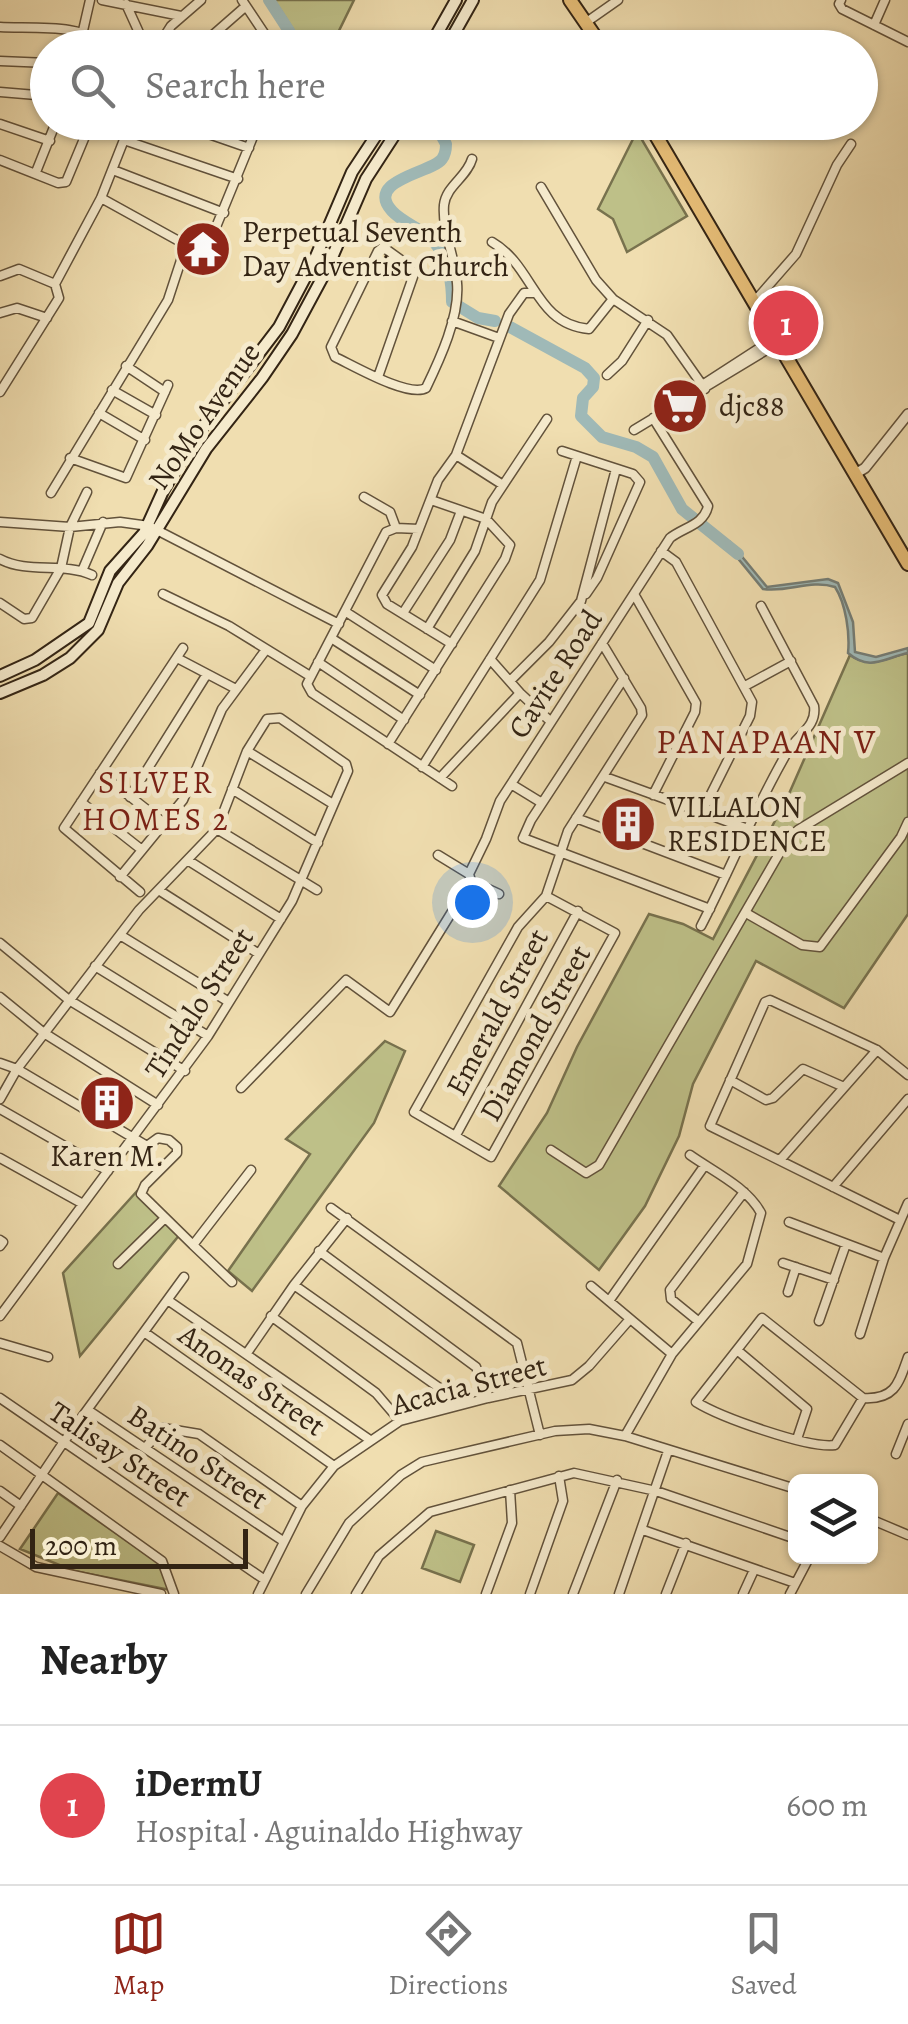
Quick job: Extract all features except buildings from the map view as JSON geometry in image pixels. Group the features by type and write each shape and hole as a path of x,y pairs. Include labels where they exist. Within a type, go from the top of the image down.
{"highway":[{"path":"570,0 588,21"},
{"path":"581,0 593,30"},
{"path":"659,140 908,564"}],"main road":[{"path":"439,30 456,0"},
{"path":"456,30 473,0"},
{"name":"NoMo Avenue","path":"0,676 35,660 90,623 114,564 153,528 163,491 193,440 250,368 286,314 314,262 352,172 373,140"},
{"name":"NoMo Avenue","path":"0,693 43,675 70,658 102,624 114,590 153,528 292,334 327,269 366,179 391,140"}],"street":[{"path":"82,30 90,0"},
{"path":"102,0 181,16"},
{"path":"170,30 201,0"},
{"path":"588,21 618,0"},
{"path":"874,25 884,0"},
{"path":"126,2 138,30"},
{"path":"840,2 842,10 907,39"},
{"path":"216,30 244,3 262,30"},
{"path":"0,27 62,30"},
{"path":"0,61 30,62"},
{"path":"0,92 30,94"},
{"path":"0,124 30,134"},
{"path":"36,172 50,141 47,140"},
{"path":"0,160 58,183 66,182 84,140"},
{"path":"0,392 59,298 55,284 101,198 124,140 238,179"},
{"path":"226,140 249,148"},
{"path":"101,198 186,245 209,248 252,140"},
{"path":"754,302 796,254 837,165 851,144"},
{"path":"378,377 414,274 386,249 379,249 331,347 336,357 378,377 413,392 422,392 429,383 452,318 458,285 444,203 450,189 466,176 472,159"},
{"path":"112,170 224,213"},
{"path":"541,187 596,280 613,299 667,335 700,388"},
{"path":"188,214 194,201"},
{"path":"492,242 516,260 552,315 584,329 594,325 613,299"},
{"path":"51,493 168,300 186,245"},
{"path":"0,276 19,270 55,284"},
{"path":"452,644 384,602 384,590 419,529 438,480 456,454 499,338 520,297 536,293"},
{"path":"0,313 23,309 47,318"},
{"path":"452,318 499,338"},
{"path":"607,375 622,360 648,320"},
{"path":"634,430 776,341"},
{"path":"70,458 126,478 166,388 126,366"},
{"path":"112,390 156,415"},
{"path":"99,413 144,440"},
{"path":"855,474 866,468 908,414"},
{"name":"Cavite Road","path":"242,1088 346,980 390,1012 470,877 493,815 550,721 661,551 673,535 700,520 708,506 652,418"},
{"path":"427,629 474,551 503,485 548,419"},
{"path":"510,681 550,642 582,601 597,578 639,487 637,477 562,450"},
{"path":"456,454 503,485"},
{"path":"422,767 540,580 577,456"},
{"path":"582,601 616,469"},
{"path":"0,603 24,619 32,618 61,568 70,527 87,492"},
{"path":"364,497 390,512 396,528"},
{"path":"388,744 508,552 508,540 486,519 431,500"},
{"path":"402,614 450,540 460,511"},
{"path":"0,522 70,527 103,522 153,528 339,624"},
{"path":"82,571 103,522"},
{"path":"419,529 396,528 386,532 310,676 308,689 452,786"},
{"path":"661,551 676,562 752,702 750,716 702,812"},
{"path":"0,559 16,565 92,575"},
{"path":"163,594 229,626 310,676"},
{"path":"634,594 696,703 653,794"},
{"path":"702,926 787,753 812,724 815,714 792,661 761,606"},
{"path":"346,612 436,670"},
{"path":"332,638 420,695"},
{"path":"456,1135 414,1112 518,927 546,896 565,838 642,716 602,643"},
{"path":"140,892 64,828 182,648"},
{"path":"120,877 182,800 222,708 265,651"},
{"path":"176,658 236,689"},
{"path":"490,659 550,721"},
{"path":"745,686 792,661"},
{"path":"318,662 404,720"},
{"path":"130,797 208,674"},
{"path":"624,678 523,838 710,909"},
{"path":"440,778 520,693"},
{"name":"Tindalo Street","path":"0,1316 208,1036 301,882 348,772 346,764 276,716 268,719 247,751"},
{"path":"0,1099 17,1069 120,934 216,829 247,751 333,804"},
{"path":"550,1150 586,1173 599,1165 792,834 908,764"},
{"path":"100,774 164,824"},
{"path":"605,777 748,830"},
{"path":"511,784 542,803"},
{"path":"232,789 318,843"},
{"path":"82,802 142,850"},
{"path":"576,818 726,875"},
{"path":"746,913 802,945 820,946 908,822"},
{"path":"216,829 317,890"},
{"path":"438,855 499,894"},
{"path":"188,861 281,918"},
{"path":"160,891 258,954"},
{"path":"546,896 578,911"},
{"name":"Diamond Street","path":"456,1135 492,1157 614,938 614,930 578,911"},
{"name":"Emerald Street","path":"456,1135 578,911"},
{"path":"120,934 229,1002"},
{"path":"0,942 68,1000 185,1071"},
{"path":"95,966 208,1036"},
{"path":"0,997 44,1033 158,1105"},
{"path":"900,1220 710,1126 765,1002 776,1000 876,1050 908,1075"},
{"path":"780,1160 876,1050"},
{"path":"0,1062 148,1146 158,1138 170,1140 177,1152 144,1185 141,1194 232,1282"},
{"path":"730,1080 766,1100 774,1098 803,1069 844,1087"},
{"path":"833,1187 908,1099"},
{"path":"0,1110 108,1171"},
{"path":"625,1436 672,1354 747,1264 761,1213 744,1192 690,1155"},
{"path":"0,1158 82,1204"},
{"path":"608,1301 705,1165"},
{"path":"194,1245 251,1170"},
{"path":"698,1322 672,1299 670,1290 744,1192"},
{"path":"860,1334 884,1258 908,1203"},
{"path":"331,1208 517,1343 540,1435"},
{"path":"247,1353 270,1316 347,1218"},
{"path":"118,1264 164,1219"},
{"path":"789,1222 884,1258"},
{"path":"818,1321 846,1244"},
{"path":"318,1252 476,1367 488,1398"},
{"path":"784,1263 834,1280"},
{"path":"788,1292 796,1267"},
{"path":"0,1538 63,1443 184,1277"},
{"path":"294,1285 442,1390 448,1407"},
{"path":"591,1286 672,1354"},
{"path":"0,1295 10,1302"},
{"path":"169,1301 370,1440"},
{"path":"270,1316 376,1393 400,1421"},
{"path":"863,1398 834,1445 823,1447 712,1412 696,1402 762,1318 863,1398 887,1396 897,1389 908,1357"},
{"name":"Acacia Street","path":"258,1594 302,1506 334,1466 400,1421 572,1380 630,1319"},
{"name":"Anonas Street","path":"144,1332 334,1466"},
{"path":"0,1343 48,1357"},
{"path":"737,1350 807,1410 797,1440"},
{"path":"897,1389 907,1396"},
{"name":"Talisay Street","path":"0,1398 265,1580"},
{"name":"Batino Street","path":"88,1410 283,1541"},
{"path":"896,1454 908,1424"},
{"path":"145,1448 163,1428 200,1434 302,1506"},
{"path":"306,1594 349,1523 401,1475 422,1462 540,1435 588,1430 625,1436 788,1487"},
{"path":"0,1445 162,1560 174,1594"},
{"path":"619,1594 668,1451"},
{"path":"356,1594 378,1556 430,1512 574,1473 656,1491 788,1536"},
{"path":"530,1594 563,1501 558,1476"},
{"path":"574,1594 617,1480"},
{"path":"486,1594 512,1523 510,1490"},
{"path":"0,1492 21,1506"},
{"path":"878,1522 908,1534"},
{"path":"643,1530 795,1584"},
{"path":"666,1594 686,1543"},
{"path":"0,1546 36,1567 161,1594"},
{"path":"790,1594 806,1564"},
{"path":"743,1594 754,1570"}],"green space":[{"path":"274,0 354,0 339,30 293,30"},
{"path":"632,140 642,140 687,216 627,252 613,219 598,209"},
{"path":"908,653 908,914 844,1008 756,961 693,1084 679,1136 645,1206 599,1270 499,1186 547,1113 577,1047 649,914 683,924 713,939 788,796 850,655 872,662"},
{"path":"385,1041 405,1051 374,1123 252,1291 228,1271 310,1154 286,1139"},
{"path":"138,1190 181,1233 80,1356 63,1273"},
{"path":"58,1493 165,1567 170,1590 74,1571 20,1549"},
{"path":"436,1531 474,1545 460,1582 422,1568"}],"water":[{"path":"730,542 767,587 828,579 838,583 853,622 855,652 876,657 908,648 908,653 870,663 856,659 848,653 846,619 835,587 817,584 763,589 727,545"}],"waterway":[{"path":"269,0 288,30"},
{"path":"444,140 443,157 393,185 386,200 395,214 438,246 449,273 452,302 478,318 495,321"},
{"path":"510,327 585,368 594,378 593,387 583,398 581,416 602,437 636,447 653,457 682,509 738,554"}],"place":[{"name":"Perpetual Seventh Day Adventist Church","path":"203,249"},
{"name":"iDermU","path":"786,323"},
{"name":"djc88","path":"680,406"},
{"name":"VILLALON RESIDENCE","path":"628,824"},
{"name":"Karen M.","path":"107,1103"}],"district":[{"name":"PANAPAAN V","path":"767,741"},
{"name":"SILVER HOMES 2","path":"156,800"}]}
